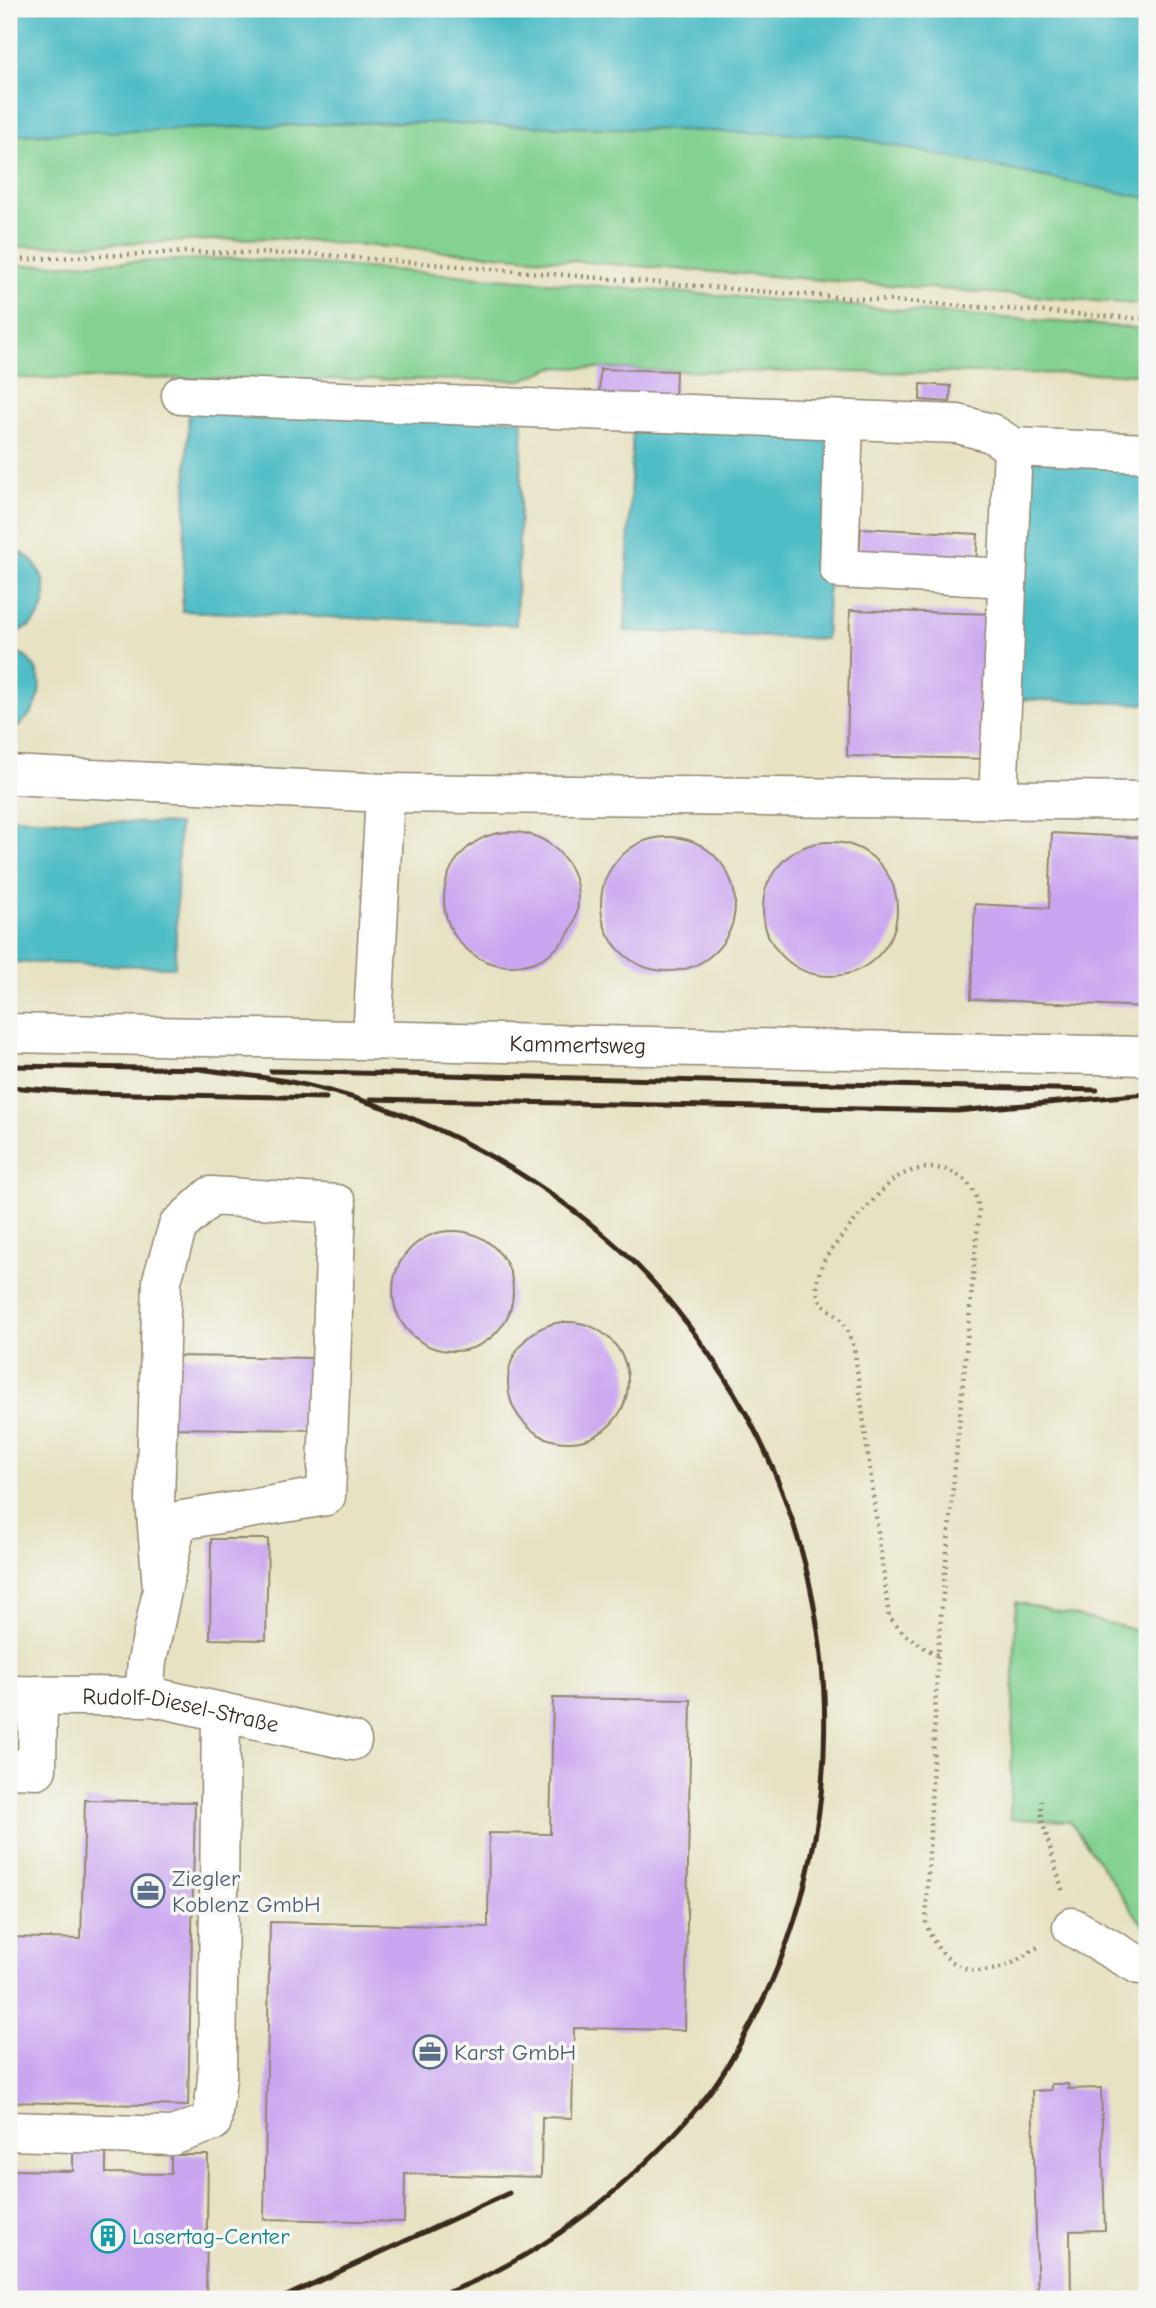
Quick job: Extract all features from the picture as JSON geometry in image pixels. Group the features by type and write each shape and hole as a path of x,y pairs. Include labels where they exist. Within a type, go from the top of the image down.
{"street":[{"path":"181,396 958,424 990,433 1013,447 1147,453"},
{"path":"844,420 839,569 1007,578"},
{"path":"998,800 1013,447"},
{"path":"9,775 385,793 1147,801"},
{"path":"372,1040 385,793"},
{"name":"Kammertsweg","path":"9,1033 1147,1056"},
{"path":"144,1697 147,1661 177,1521 326,1496 337,1204 211,1196 178,1226 162,1280 155,1502 162,1588"},
{"path":"9,1768 37,1769 23,1695"},
{"name":"Rudolf-Diesel-Straße","path":"23,1695 144,1697 352,1741"},
{"path":"9,2131 172,2136 212,2122 217,2078 221,1712"},
{"path":"1072,1927 1139,1965 1147,1965"}],"path":[{"path":"9,260 186,252 312,254 781,293 1147,319"},
{"path":"937,1655 905,1635 889,1617 854,1346 842,1321 822,1305 817,1286 825,1258 893,1179 915,1169 935,1167 951,1169 972,1187 978,1198 979,1213 937,1655 926,1922 930,1938 948,1961 962,1969 982,1970 1005,1966 1072,1927 1042,1820 1041,1800"}],"green space":[{"path":"392,122 843,135 1147,198 1147,305 272,238 9,247 9,135"},
{"path":"239,258 1147,329 1147,374 676,371 554,367 522,380 9,378 9,266"},
{"path":"1016,1602 1147,1632 1147,1931 1070,1821 1010,1819"}],"water":[{"path":"9,9 1147,9 1147,198 843,135 392,122 9,135"},
{"path":"189,406 523,420 516,625 182,611"},
{"path":"633,424 835,432 826,639 625,631"},
{"path":"1024,458 1147,462 1147,704 1015,699"},
{"path":"9,547 25,555 36,566 43,580 45,594 43,608 36,620 25,629 9,633"},
{"path":"9,649 33,665 39,676 40,689 31,713 9,732"},
{"path":"9,818 179,824 175,967 9,962"}],"building":[{"path":"600,369 676,371 675,402 599,400"},
{"path":"921,384 951,386 950,402 920,400"},
{"path":"861,528 978,534 976,563 859,556"},
{"path":"850,610 995,614 992,759 847,756"},
{"path":"511,832 537,837 558,852 573,873 578,899 573,925 558,946 537,961 511,966 485,961 464,946 449,925 444,899 449,873 464,852 485,837"},
{"path":"1052,833 1147,838 1147,1007 971,999 975,904 1049,908"},
{"path":"668,837 693,843 715,857 729,879 735,904 729,929 715,951 693,965 668,971 643,965 621,951 607,929 601,904 607,879 621,857 643,843"},
{"path":"830,842 855,848 877,862 891,884 897,909 891,934 877,956 855,970 830,976 805,970 783,956 769,934 763,909 769,884 783,862 805,848"},
{"path":"453,1231 476,1235 496,1248 509,1268 513,1291 509,1314 496,1334 476,1347 453,1351 430,1347 410,1334 397,1314 393,1291 397,1268 410,1248 430,1235"},
{"path":"568,1322 591,1326 611,1339 624,1359 628,1382 624,1405 611,1425 591,1438 568,1442 545,1438 525,1425 512,1405 508,1382 512,1359 525,1339 545,1326"},
{"path":"168,1356 316,1358 315,1430 167,1428"},
{"path":"211,1539 268,1539 266,1640 210,1639"},
{"path":"553,1698 691,1700 685,2030 574,2028 572,2118 542,2117 541,2177 405,2174 404,2222 264,2219 270,1922 488,1927 489,1833 550,1834"},
{"path":"85,1800 195,1802 188,2106 9,2102 9,1937 81,1939"},
{"path":"1142,2060 1147,2060 1147,2190 1145,2190"},
{"path":"1051,2084 1068,2084 1068,2089 1101,2088 1105,2230 1070,2231 1071,2299 1038,2299 1032,2091 1051,2090"},
{"name":"Lasertag-Center","path":"73,2152 106,2153 106,2173 171,2174 171,2155 208,2155 206,2299 9,2299 9,2170 73,2171"}],"railway":[{"path":"9,1066 208,1069"},
{"path":"199,1069 286,1081 377,1105 421,1122 464,1142 545,1190 619,1248 660,1290 697,1336 761,1443 793,1522 814,1605 824,1690 823,1775 811,1859 787,1942 741,2043 713,2088 688,2119 617,2189 574,2223 528,2253 480,2279 429,2299"},
{"path":"271,1071 1097,1090"},
{"path":"9,1087 85,1093 326,1098"},
{"path":"371,1099 957,1111 1147,1094"},
{"path":"280,2299 509,2193"}],"place":[{"name":"Ziegler Koblenz GmbH","path":"148,1891"},
{"name":"Karst GmbH","path":"430,2052"},
{"name":"Lasertag-Center","path":"108,2236"}]}
